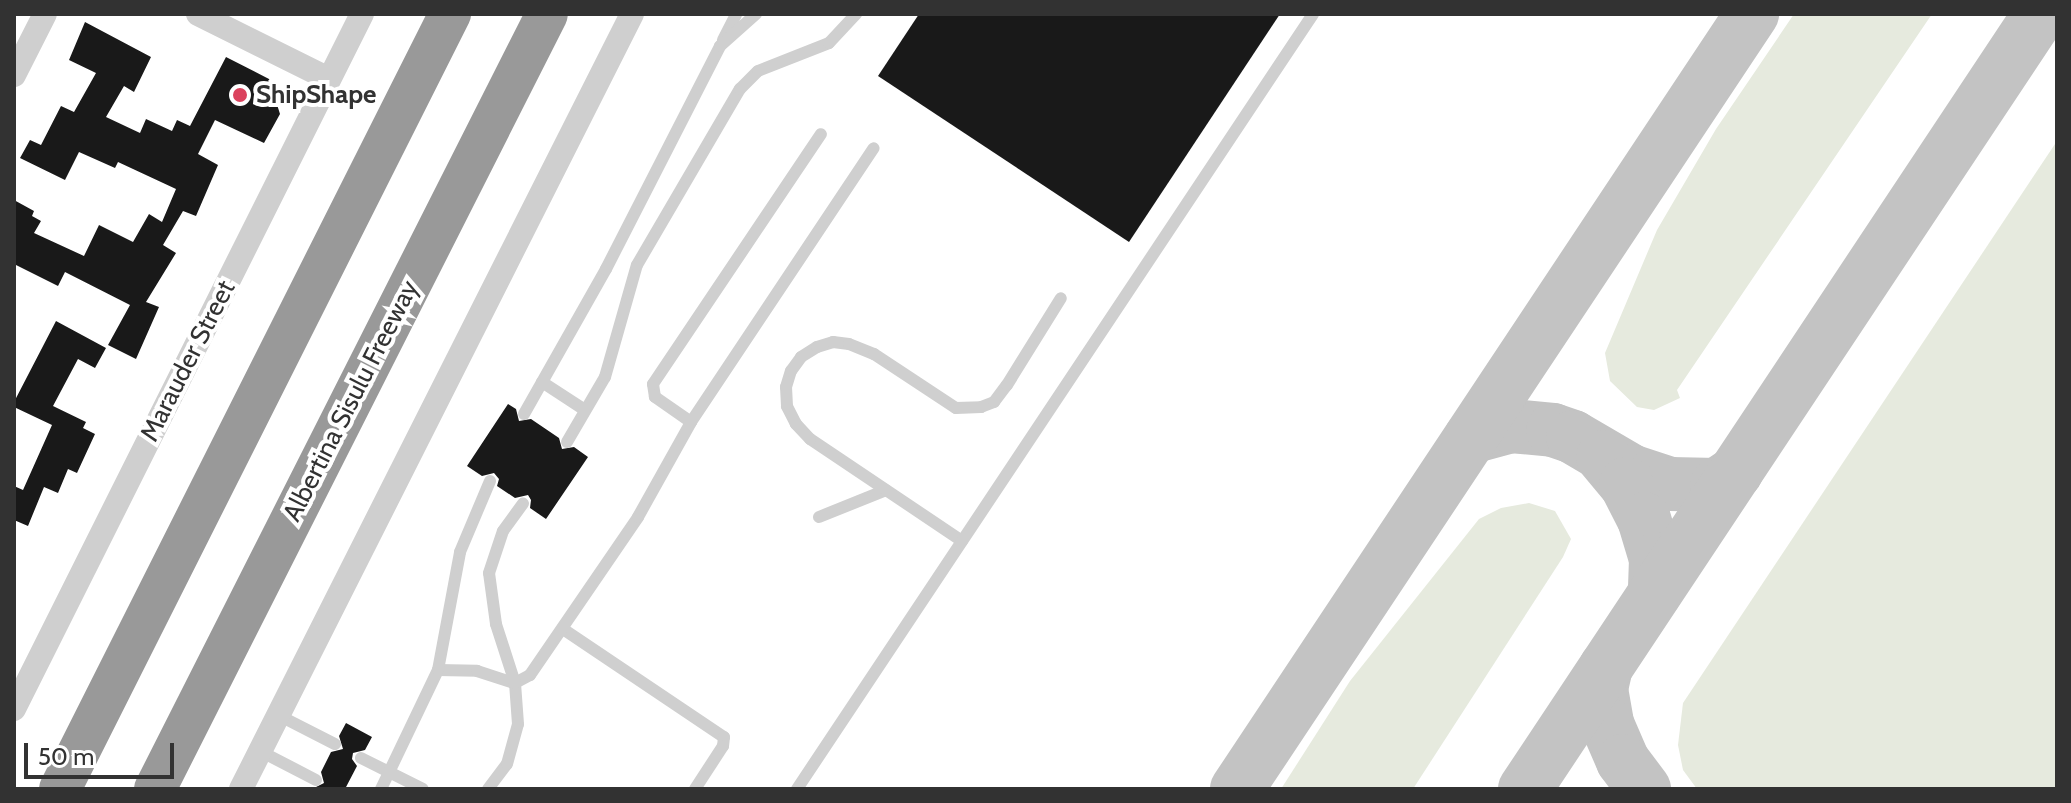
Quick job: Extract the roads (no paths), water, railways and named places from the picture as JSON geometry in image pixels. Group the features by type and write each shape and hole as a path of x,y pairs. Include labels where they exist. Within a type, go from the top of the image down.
{"highway":[{"path":"60,789 450,14"},
{"name":"Albertina Sisulu Freeway","path":"155,789 547,14"}],"street":[{"path":"14,75 45,14"},
{"path":"198,14 329,79"},
{"name":"Marauder Street","path":"14,709 362,14"},
{"path":"241,789 632,14"}],"lane":[{"path":"524,414 606,269 736,14"},
{"path":"720,46 756,14"},
{"path":"567,442 612,357 624,298 637,265 740,89 758,71 829,43 856,14"},
{"path":"797,789 1313,14"},
{"path":"691,422 655,397 653,384 821,134"},
{"path":"438,670 477,671 515,683 530,675 638,517 691,422 874,148"},
{"path":"962,541 810,439 796,424 787,406 786,387 801,357 833,342 849,344 874,354 956,408 981,407 994,402 1007,385 1061,298"},
{"path":"542,382 585,410"},
{"path":"381,789 438,670 460,552 490,481"},
{"path":"819,517 886,490"},
{"path":"488,789 501,775 513,750 518,724 515,683 496,624 489,573 503,531 523,503"},
{"path":"563,629 724,737 723,746 695,789"},
{"path":"278,715 335,744"},
{"path":"260,751 316,780"},
{"path":"361,758 423,789"}],"place":[{"name":"ShipShape","path":"240,95"}]}
